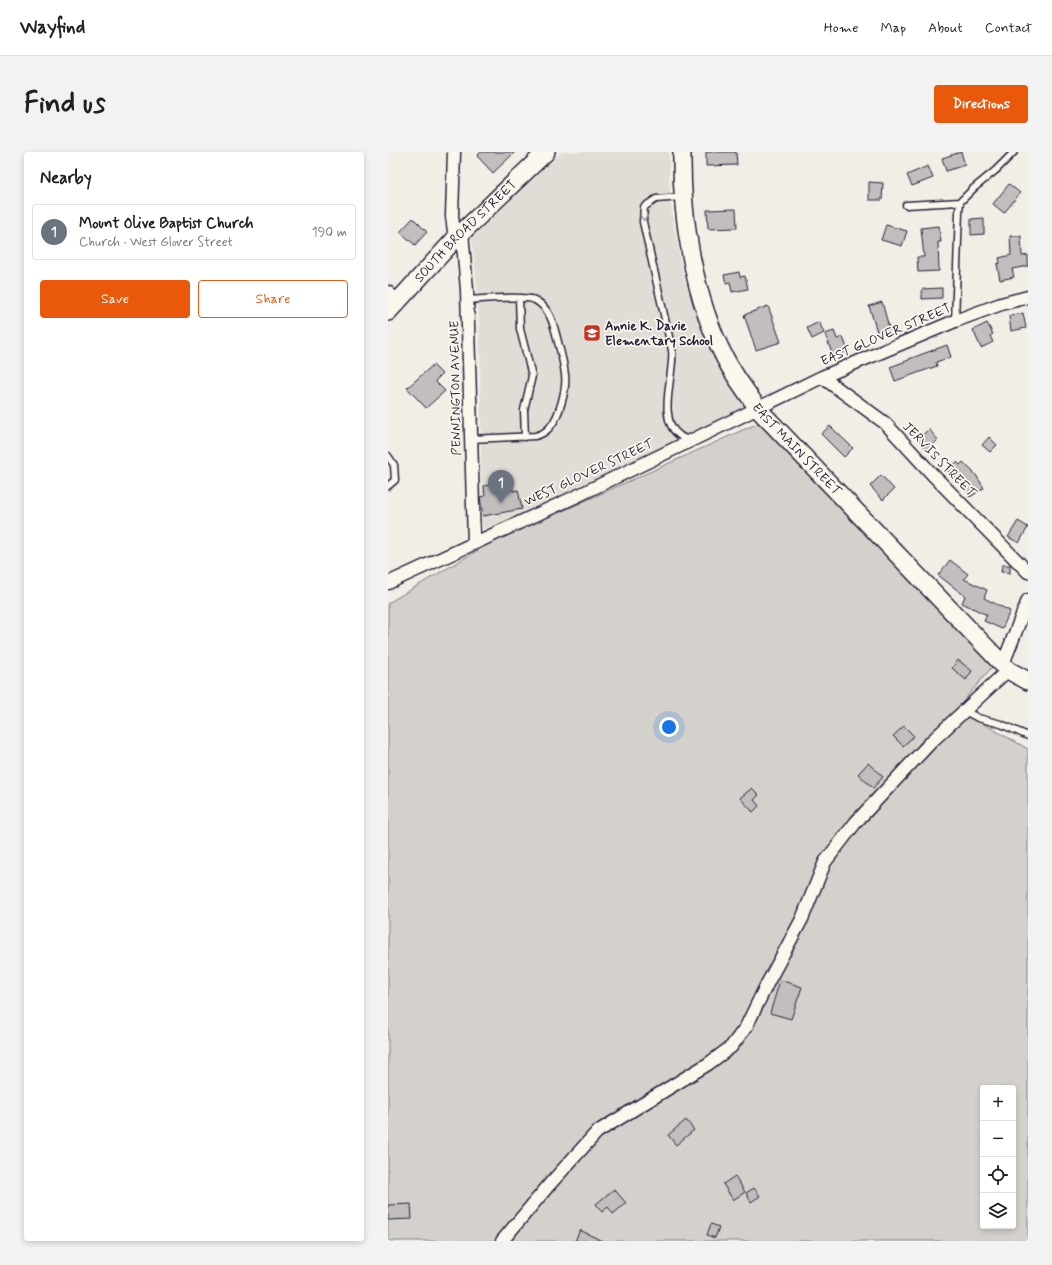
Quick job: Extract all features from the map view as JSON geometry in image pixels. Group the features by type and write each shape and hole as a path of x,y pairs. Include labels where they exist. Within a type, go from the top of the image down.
{"main road":[{"name":"SOUTH BROAD STREET","path":"391,302 546,152"},
{"name":"EAST MAIN STREET","path":"682,152 684,197 690,250 702,302 725,358 758,409 1005,667 1028,682"}],"street":[{"name":"PENNINGTON AVENUE","path":"454,152 452,216 459,236 468,300 474,542"},
{"name":"EAST GLOVER STREET","path":"758,409 822,377 955,321 1001,304 1028,297"},
{"name":"JERVIS STREET","path":"822,377 884,423 1028,572"},
{"name":"WEST GLOVER STREET","path":"388,583 474,542 577,496 758,409"},
{"path":"502,1241 548,1186 597,1132 708,1064 732,1047 746,1027 802,919 825,862 856,822 932,741 965,711 1005,667 1028,600"}],"lane":[{"path":"955,321 960,202 1014,152"},
{"path":"684,197 656,199 644,207 643,222 672,350 673,362 668,417 670,426 678,435 691,441"},
{"path":"906,205 960,202"},
{"path":"519,298 520,329 532,376 524,410 525,437"},
{"path":"468,300 519,298 534,299 547,310 552,321 566,376 562,402 555,419 550,428 542,434 525,437 471,439"},
{"path":"388,456 394,465 395,480 388,486"},
{"path":"965,711 978,718 1001,724 1028,736"}],"shaded area":[{"name":"Annie K. Davie Elementary School","path":"562,152 669,152 672,216 683,274 698,321 719,364 746,403 745,411 482,530 480,345 477,285 472,237"},
{"path":"765,420 996,662 957,709 1028,749 1028,1241 388,1241 388,603 485,546"}],"building":[{"path":"481,152 515,152 493,173 477,156"},
{"path":"706,152 736,152 737,165 706,166"},
{"path":"961,152 965,165 946,171 942,158"},
{"path":"928,166 933,178 912,186 907,175"},
{"path":"869,182 883,183 882,200 869,200"},
{"path":"1009,184 1020,193 1004,213 993,204"},
{"path":"736,209 737,228 708,229 707,210"},
{"path":"413,218 427,232 415,245 400,232"},
{"path":"984,218 984,234 971,235 971,219"},
{"path":"886,225 907,231 902,246 881,240"},
{"path":"939,226 941,242 938,242 939,271 918,272 917,257 924,257 921,228"},
{"path":"1010,236 1021,236 1022,256 1028,255 1028,266 1012,269 1014,277 1000,280 997,264 1000,263 999,258 1011,255"},
{"path":"739,272 740,277 745,276 748,289 732,292 730,282 726,283 724,275"},
{"path":"942,288 942,298 922,299 922,289"},
{"path":"882,302 890,331 878,335 869,306"},
{"path":"768,306 781,342 756,350 744,315"},
{"path":"1023,313 1026,328 1011,331 1009,316"},
{"path":"819,322 824,333 812,339 807,328"},
{"path":"987,323 993,334 990,336 993,342 981,348 973,330"},
{"path":"834,331 837,339 843,337 848,351 833,356 825,334"},
{"path":"947,345 951,357 936,362 937,366 895,381 890,367"},
{"path":"433,365 442,374 435,381 445,391 426,408 407,388"},
{"path":"830,426 853,448 844,457 821,434"},
{"path":"929,429 938,440 927,450 918,439"},
{"path":"989,437 997,445 990,452 982,445"},
{"path":"957,462 960,465 963,462 976,475 984,488 970,497 959,478 957,480 947,470"},
{"path":"881,475 894,489 883,500 870,486"},
{"path":"511,481 513,491 518,490 522,509 483,516 480,497 485,496 484,486"},
{"path":"1018,521 1028,527 1019,543 1008,537"},
{"path":"950,560 968,574 964,579 987,590 984,598 1010,611 1002,629 984,621 987,615 962,603 965,596 938,575"},
{"path":"1002,565 1010,565 1010,573 1001,572"},
{"path":"958,660 972,671 966,680 952,668"},
{"path":"904,726 914,736 903,746 893,736"},
{"path":"868,763 883,777 873,788 858,774"},
{"path":"752,788 759,795 754,800 759,806 753,812 740,798"},
{"path":"780,980 802,987 791,1019 770,1013"},
{"path":"686,1120 694,1130 676,1145 668,1135"},
{"path":"735,1176 745,1192 733,1200 723,1184"},
{"path":"754,1188 760,1196 751,1202 746,1193"},
{"path":"614,1189 626,1203 613,1214 608,1207 602,1212 596,1204"},
{"path":"411,1204 412,1219 388,1220 388,1205"},
{"path":"711,1224 719,1227 715,1238 707,1235"},
{"path":"580,1230 602,1241 575,1241"}],"place":[{"name":"Annie K. Davie Elementary School","path":"592,333"},
{"name":"Mount Olive Baptist Church","path":"501,503"}]}
